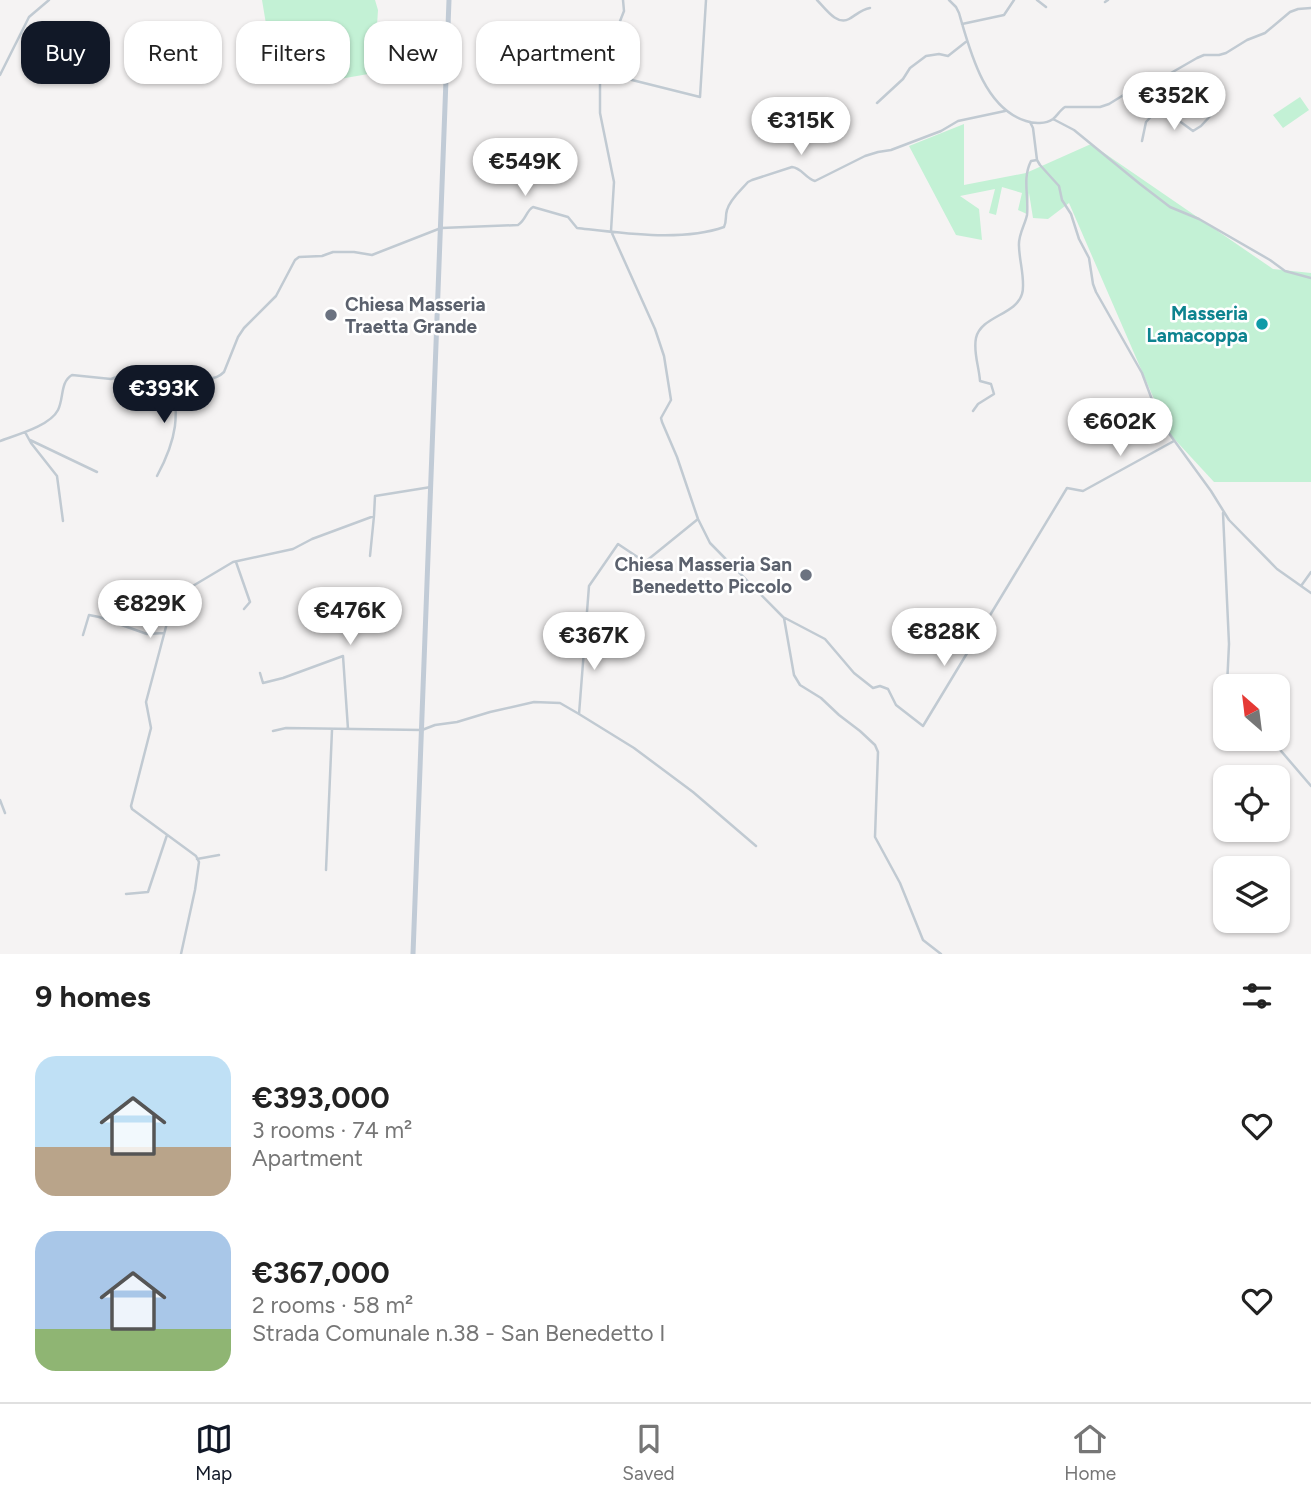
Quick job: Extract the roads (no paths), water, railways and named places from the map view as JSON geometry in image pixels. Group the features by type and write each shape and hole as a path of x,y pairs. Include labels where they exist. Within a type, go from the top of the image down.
{"main road":[{"path":"413,954 449,0"}],"street":[{"path":"0,75 30,17 49,0"},
{"path":"623,0 624,11 600,72 600,113 614,182 611,231 664,356 671,396 661,418 698,519 710,542 784,618 824,639 854,673 873,688 880,686 888,689 896,705 923,726 1068,488 1083,491 1174,442"},
{"path":"640,82 699,97 706,0"},
{"path":"817,0 840,20 847,21 870,8"},
{"path":"949,0 956,7 979,73 1004,111 1016,118 1039,123 1053,119 1065,107 1100,107 1115,101 1130,90 1157,81 1197,58 1226,53 1265,33 1290,12 1311,8"},
{"path":"962,24 1004,15 1014,0"},
{"path":"1037,0 1046,7"},
{"path":"877,103 903,79 910,68 926,56 948,56 967,41"},
{"path":"1142,86 1146,95 1194,131 1213,113"},
{"path":"1142,141 1146,122 1160,107"},
{"path":"0,441 25,432 54,415 59,409 65,381 72,375 111,379 131,372 146,371 206,379 220,376 238,337 276,296 299,257 322,256 333,252 372,255 441,228 518,225 533,207 568,217 577,228 650,235 696,233 720,228 727,223 730,204 752,180 795,167 815,181 864,156 891,150 941,131 958,121 1004,111"},
{"path":"1053,119 1074,130 1170,207 1199,219 1270,260 1280,269 1311,278"},
{"path":"1030,122 1037,160 1059,186 1062,200 1071,214 1089,258 1096,292 1142,373 1160,421 1229,520 1277,569 1311,593"},
{"path":"973,411 978,404 994,394 991,384 980,380 975,355 977,334 985,324 1019,302 1024,292 1018,243 1027,214 1026,173 1031,161 1037,160"},
{"path":"157,476 171,449 175,431 177,405 171,374"},
{"path":"25,432 57,476 63,521"},
{"path":"30,440 97,472"},
{"path":"370,555 376,496 431,487"},
{"path":"1223,510 1229,644 1228,674"},
{"path":"181,954 199,862 196,856 131,806 151,728 146,702 171,608 186,590 236,562 293,549 374,516"},
{"path":"579,715 589,586 618,544 645,562 698,519"},
{"path":"1224,523 1226,519 1229,520"},
{"path":"236,562 250,602 244,609"},
{"path":"1301,586 1311,572"},
{"path":"83,635 89,615 147,634 164,632"},
{"path":"784,618 794,675 800,685 821,698 876,745 875,837 900,883 923,940 941,954"},
{"path":"260,673 263,682 283,678 343,656 348,729"},
{"path":"273,731 286,728 422,730 534,702 560,703 634,748 693,792 756,846"},
{"path":"326,870 332,730"},
{"path":"1281,751 1311,786"},
{"path":"0,800 5,813"},
{"path":"126,894 148,892 167,835"},
{"path":"197,859 219,855"}],"place":[{"name":"Chiesa Masseria Traetta Grande","path":"331,315"},
{"name":"Masseria Lamacoppa","path":"1262,324"},
{"name":"Chiesa Masseria San Benedetto Piccolo","path":"806,575"}]}
